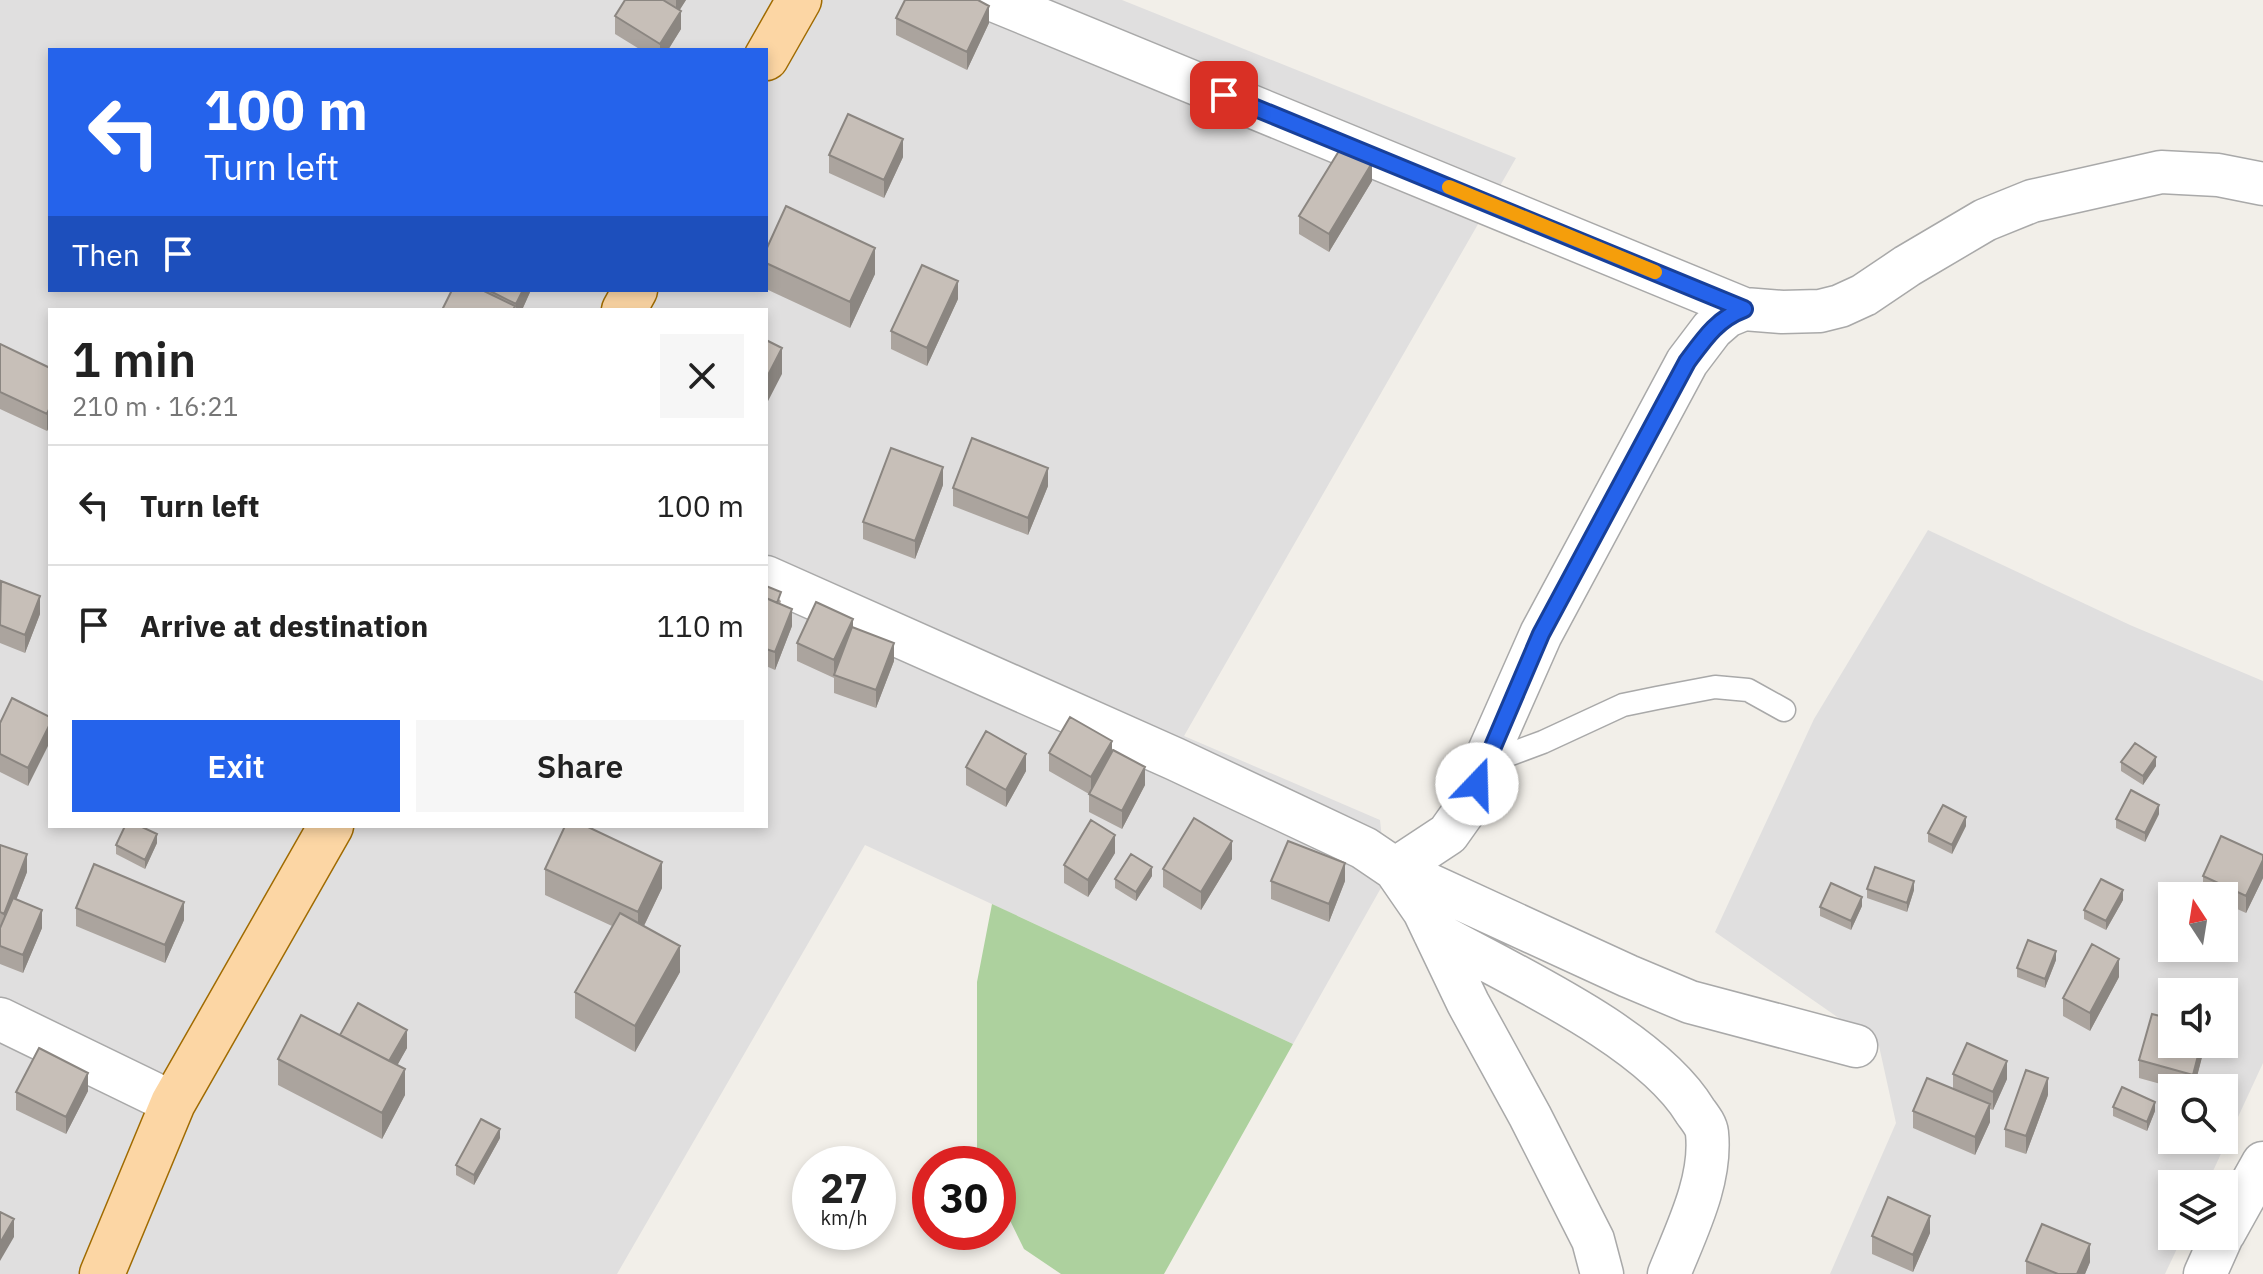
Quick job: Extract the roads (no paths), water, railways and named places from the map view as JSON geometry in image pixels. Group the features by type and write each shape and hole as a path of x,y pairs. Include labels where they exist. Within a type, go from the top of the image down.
{"main road":[{"path":"768,54 799,0"},
{"path":"102,1274 173,1103 330,828"}],"street":[{"path":"993,0 1744,309 1820,311 1840,306 1864,295 1985,220 2032,201 2161,172 2218,175 2263,184"},
{"path":"1395,869 1448,834 1470,803 1483,765 1541,634 1687,362 1712,329 1727,316 1744,309"},
{"path":"768,578 1351,841 1395,869 1628,976 1690,1002 1856,1046"},
{"path":"1395,869 1424,911 1468,1003 1530,1116 1593,1240 1602,1274"},
{"path":"1434,932 1600,1024 1661,1070 1691,1104 1707,1130 1706,1162 1693,1215 1669,1274"},
{"path":"0,1019 173,1103"},
{"path":"2238,1208 2263,1163"},
{"path":"2205,1274 2216,1250"}],"lane":[{"path":"1483,765 1543,742 1623,705 1715,687 1748,690 1784,710"}]}
